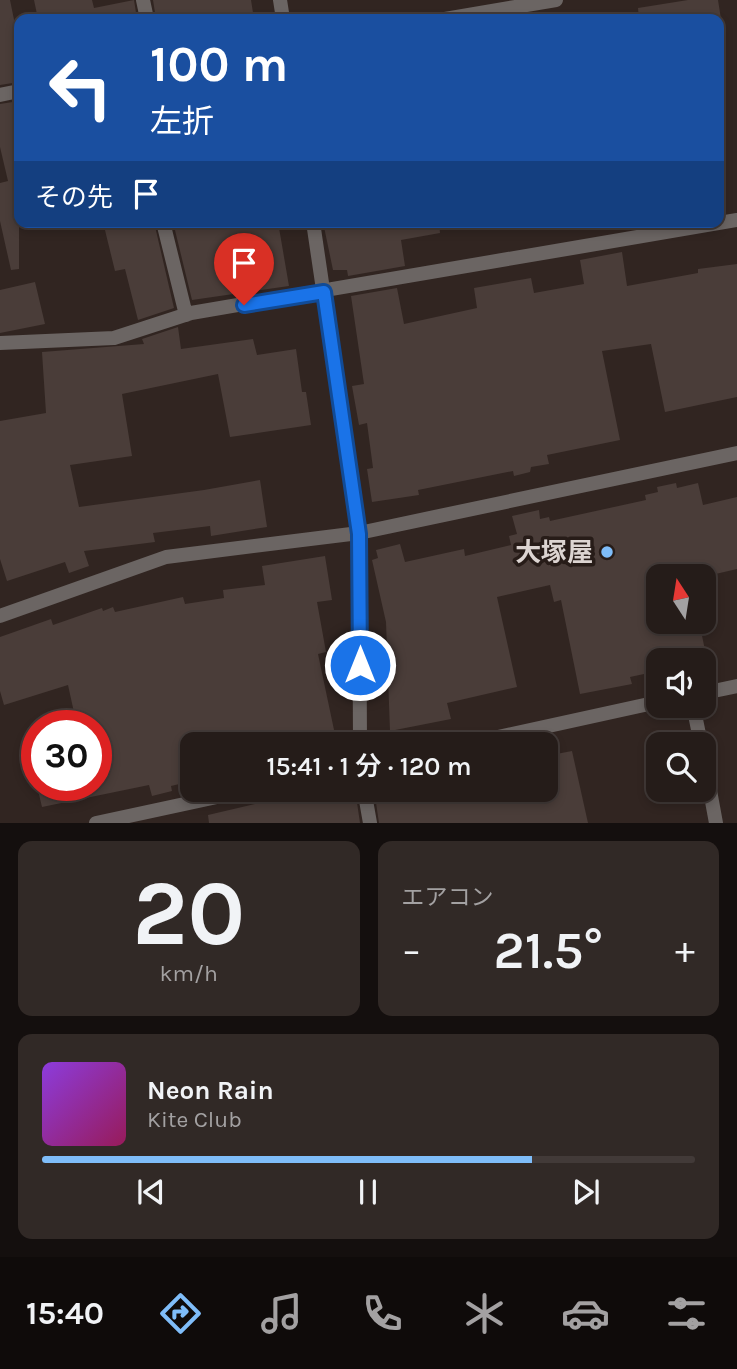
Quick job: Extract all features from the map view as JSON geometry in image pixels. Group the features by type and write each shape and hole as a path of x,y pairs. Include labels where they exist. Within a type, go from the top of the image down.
{"street":[{"path":"474,14 556,0"},
{"path":"164,228 186,315"},
{"path":"314,228 359,534 360,732"},
{"path":"0,343 114,338 186,315 691,228"},
{"path":"0,616 166,557 359,534 737,453"},
{"path":"716,690 737,686"},
{"path":"521,732 646,705"},
{"path":"96,823 194,802"},
{"path":"366,802 370,823"},
{"path":"712,802 716,823"}],"building":[{"path":"0,0 10,0 14,20 14,83 0,85"},
{"path":"34,0 92,0 94,8 134,0 136,14 37,14"},
{"path":"153,0 251,0 253,14 155,14"},
{"path":"688,0 718,0 720,14 639,14 638,8"},
{"path":"14,102 14,228 19,228 19,269 11,270 0,221 0,183 8,181 0,147 0,104"},
{"path":"104,228 155,228 174,308 138,320 125,269 115,271"},
{"path":"174,228 279,228 289,286 192,300"},
{"path":"324,228 440,228 440,233 401,240 405,266 348,276 347,270 333,270"},
{"path":"622,252 627,286 698,273 698,269 737,264 737,397 665,412 651,344 602,351 620,440 547,455 549,464 531,467 530,472 514,476 513,471 418,490 419,495 372,502 367,469 373,468 367,423 359,425 352,386 364,384 351,296 397,288 404,324 477,308 474,288 531,278 534,293 584,284 580,260"},
{"path":"35,282 45,324 0,333 0,290"},
{"path":"178,327 181,349 253,339 257,355 296,349 302,392 306,392 311,425 230,437 218,374 122,394 132,456 70,465 79,507 260,480 267,527 211,536 210,526 153,533 155,542 84,551 89,566 69,573 65,562 7,581 0,559 0,421 46,413 42,352 144,344 142,339"},
{"path":"676,483 677,488 698,483 703,505 737,497 737,569 716,574 716,564 646,564 646,634 702,634 705,648 646,648 646,674 630,677 632,684 580,694 561,600 554,602 550,585 497,597 517,687 447,703 451,719 390,731 386,622 372,560 378,558 376,550 400,544 405,562 464,549 465,556 511,545 509,536 517,534 512,516 539,510 540,519 549,517 550,521 646,500 645,495 658,492 657,487"},
{"path":"325,556 332,600 317,602 326,652 318,654 334,732 180,732 180,784 171,786 172,791 152,796 149,785 112,793 112,710 73,710 68,685 4,705 0,691 0,637 51,619 53,625 102,608 103,611 113,607 115,612 183,597 185,604 224,598 223,590 265,585 262,566"},
{"path":"572,751 588,823 379,823 376,802 558,802 558,754"},
{"path":"41,801 71,801 42,807"},
{"path":"264,802 357,802 360,823 209,823 208,815"}],"place":[{"name":"大塚屋","path":"607,552"}],"route":[{"path":"244,305 324,292 359,534 360,665"}]}
